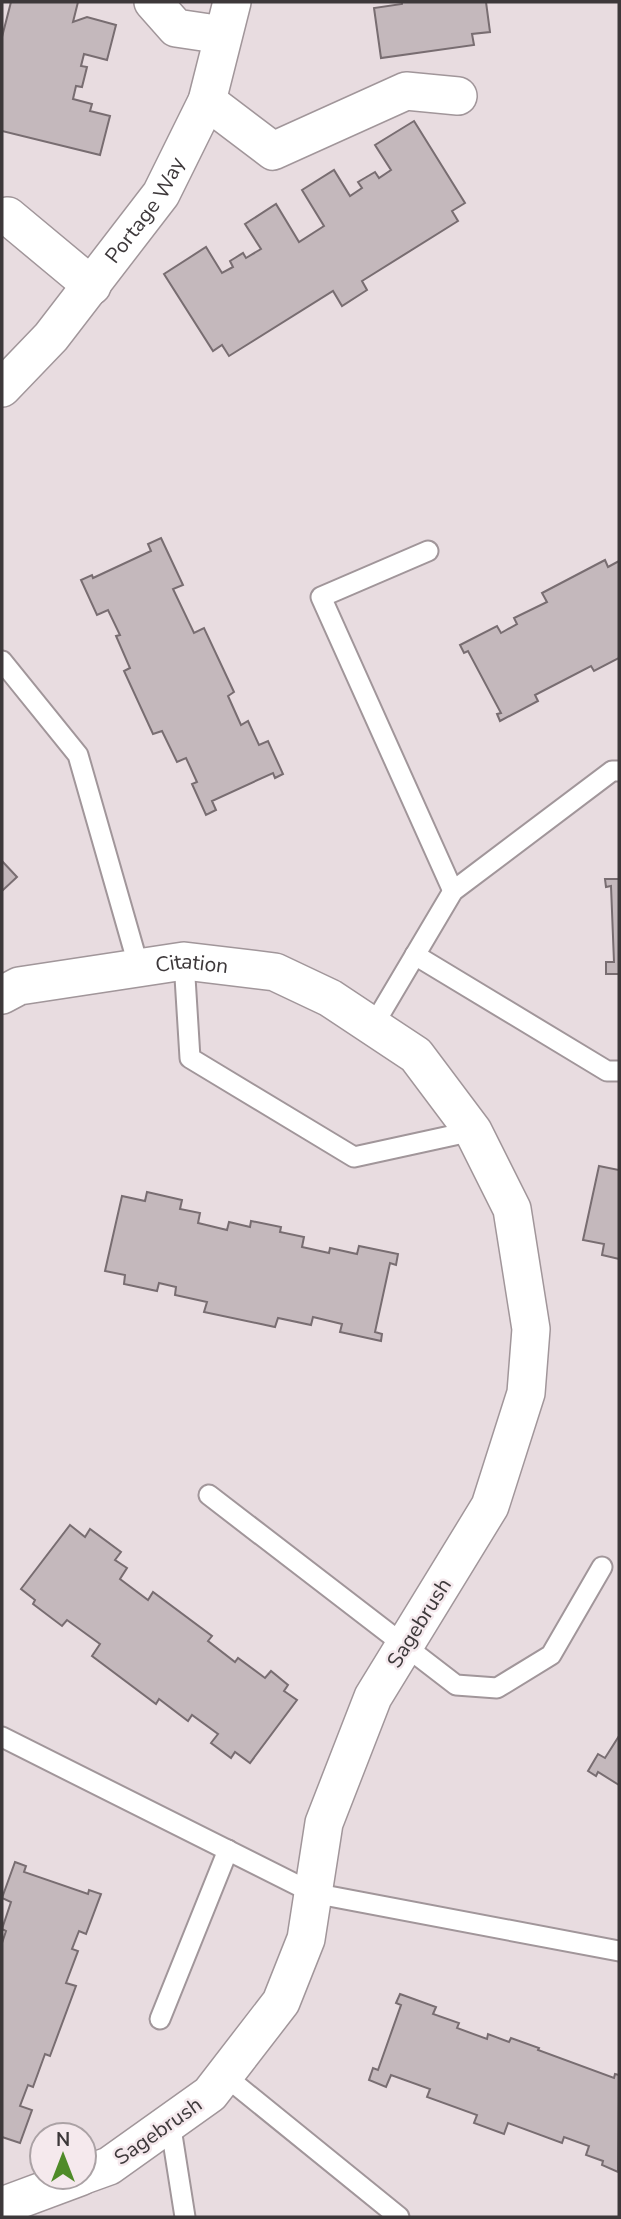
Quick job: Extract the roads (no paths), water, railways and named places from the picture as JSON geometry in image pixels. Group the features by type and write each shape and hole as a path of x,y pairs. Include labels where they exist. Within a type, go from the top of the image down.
{"street":[{"path":"153,2 176,27 228,18"},
{"name":"Portage Way","path":"2,388 51,337 161,194 207,101 228,18"},
{"path":"207,101 273,151 406,91 458,96"},
{"path":"8,216 92,286"},
{"name":"Citation","path":"2,995 19,986 184,961 275,972 330,998 373,1026"},
{"name":"Sagebrush","path":"98,2170 109,2166 210,2094 281,2002 306,1939 324,1823 373,1697 490,1506 526,1393 531,1329 512,1209 473,1132 416,1055 373,1026"},
{"name":"Sagebrush","path":"2,2206 42,2191"}],"lane":[{"path":"428,551 321,597 453,891"},
{"path":"2,661 78,755 139,968"},
{"path":"373,1026 453,891 612,771 619,771"},
{"path":"415,955 607,1071 619,1071"},
{"path":"184,961 190,1058 354,1157 473,1132"},
{"path":"209,1495 456,1685 497,1688 551,1655 603,1567"},
{"path":"2,1737 313,1893 619,1951"},
{"path":"160,2019 228,1850"},
{"path":"224,2075 398,2217"},
{"path":"170,2122 185,2217"}]}
